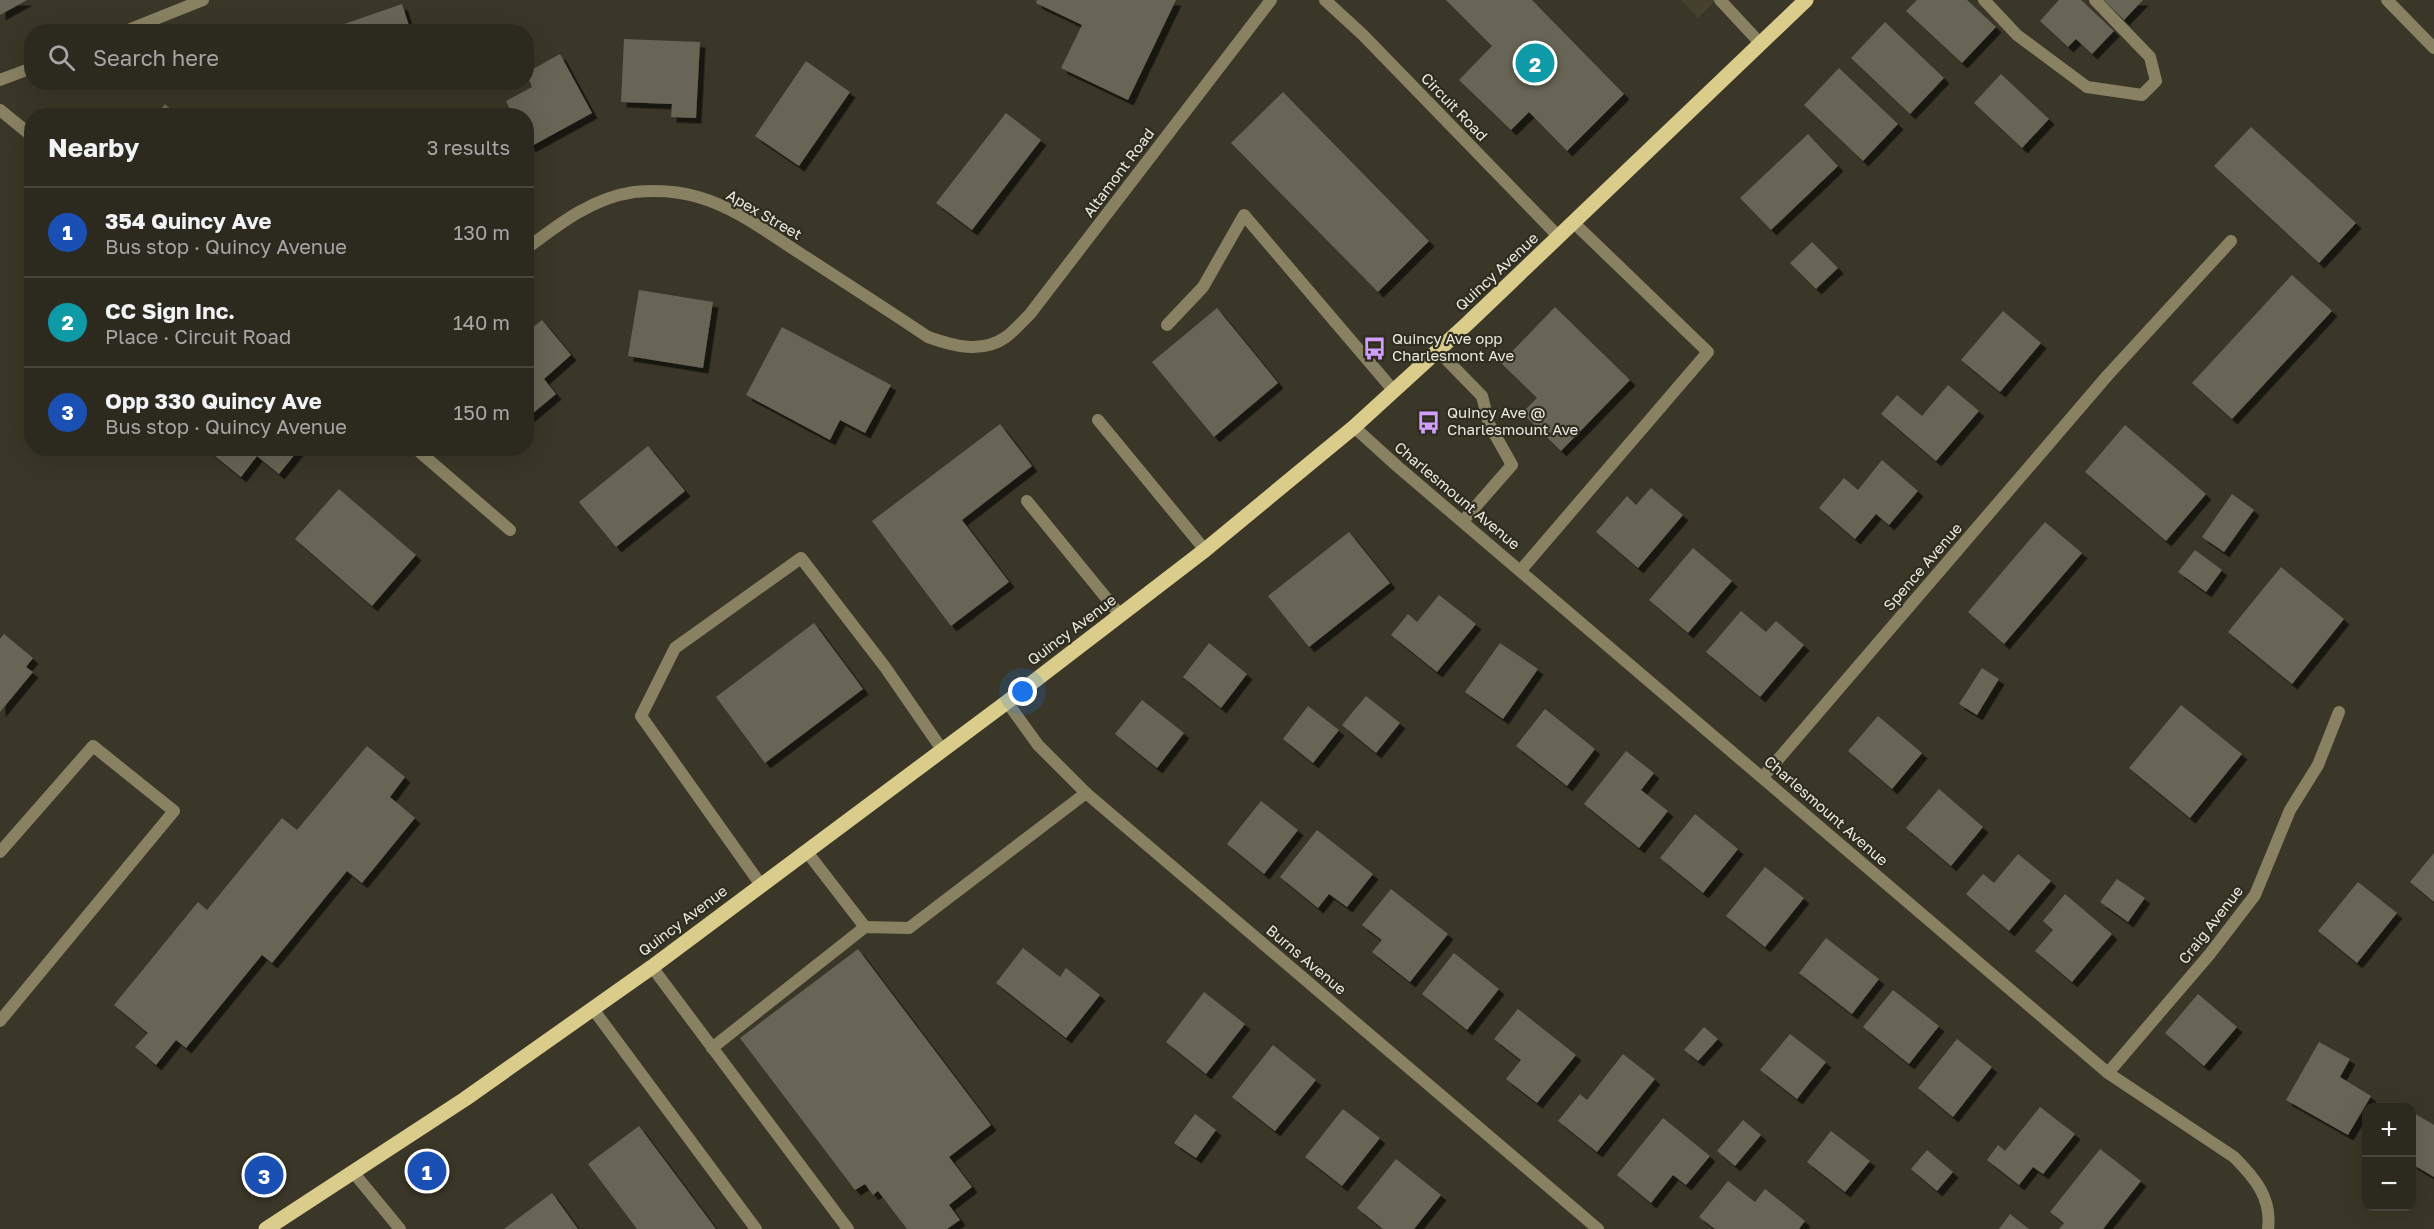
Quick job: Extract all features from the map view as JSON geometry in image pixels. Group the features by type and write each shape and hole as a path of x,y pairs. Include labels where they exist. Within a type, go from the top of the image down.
{"main road":[{"name":"Quincy Avenue","path":"266,1229 465,1099 652,967 943,751 1205,550 1354,427 1438,351 1806,0"}],"street":[{"path":"143,24 203,0"},
{"name":"Altamont Road","path":"978,347 1004,338 1030,314 1271,0"},
{"name":"Circuit Road","path":"1325,0 1363,34 1559,237"},
{"path":"1720,0 1760,43"},
{"path":"1984,0 2018,35 2087,87 2142,95 2156,81 2150,57 2095,0"},
{"path":"2387,0 2434,48"},
{"path":"0,80 24,71"},
{"path":"0,110 24,129"},
{"name":"Apex Street","path":"534,243 568,217 600,201 634,192 667,192 698,197 763,229 928,336 951,346 978,347"},
{"path":"1167,325 1203,287 1244,215 1394,391"},
{"path":"1521,570 1708,352 1574,223"},
{"name":"Spence Avenue","path":"1763,777 2107,376 2231,241"},
{"path":"1438,351 1482,396 1489,424 1512,465 1463,521"},
{"path":"1098,420 1205,550"},
{"name":"Charlesmount Avenue","path":"1354,427 2108,1073 2234,1158 2252,1175 2262,1190 2268,1224"},
{"path":"424,456 510,530"},
{"path":"1027,501 1121,616"},
{"path":"761,885 641,716 675,648 801,558 885,667 943,751"},
{"name":"Burns Avenue","path":"1007,702 1038,745 1086,793 1598,1229"},
{"name":"Craig Avenue","path":"2108,1073 2209,955 2255,895 2290,810 2318,765 2339,712"},
{"path":"0,852 93,746 174,811 0,1021"},
{"path":"712,1047 865,927 909,928 1086,793"},
{"path":"807,852 865,927"},
{"path":"652,967 848,1229"},
{"path":"593,1009 756,1229"},
{"path":"353,1172 399,1229"}],"shaded area":[{"path":"1681,0 1716,0 1698,18"}],"building":[{"path":"0,0 27,0 0,15"},
{"path":"1037,0 1176,0 1128,100 1061,68 1082,25 1036,3"},
{"path":"1446,0 1532,0 1624,94 1567,151 1529,112 1511,130 1459,80 1492,46"},
{"path":"1917,0 1967,0 1996,27 1962,63 1906,11"},
{"path":"2059,0 2081,0 2114,31 2092,54 2076,39 2068,47 2040,21"},
{"path":"2104,0 2143,0 2124,20"},
{"path":"402,4 408,24 344,24"},
{"path":"1885,22 1944,78 1910,114 1851,58"},
{"path":"624,39 700,42 696,118 671,117 672,104 621,102"},
{"path":"560,54 592,113 534,145 534,108 509,108 506,101 526,90 534,90 534,69"},
{"path":"806,61 850,92 799,166 755,136"},
{"path":"1839,68 1898,124 1863,161 1804,105"},
{"path":"2001,74 2049,119 2022,148 1974,103"},
{"path":"1283,92 1429,241 1378,292 1231,143"},
{"path":"1006,113 1041,140 972,230 936,203"},
{"path":"2251,127 2356,223 2319,263 2214,166"},
{"path":"1808,134 1838,166 1771,230 1740,198"},
{"path":"1812,242 1838,268 1816,289 1790,263"},
{"path":"2292,275 2332,311 2232,419 2192,383"},
{"path":"639,290 713,302 703,368 628,356"},
{"path":"1555,307 1630,380 1561,451 1522,413 1537,398 1501,363"},
{"path":"1217,308 1278,383 1214,437 1152,362"},
{"path":"2003,311 2041,343 2000,392 1961,360"},
{"path":"542,320 571,355 544,379 556,394 534,412 534,326"},
{"path":"782,327 891,385 865,433 840,420 830,440 746,395"},
{"path":"1948,385 1979,411 1936,461 1881,414 1897,395 1922,416"},
{"path":"1000,424 1032,466 962,520 1009,582 951,626 872,521"},
{"path":"2125,425 2206,494 2166,541 2085,472"},
{"path":"648,446 685,491 616,547 579,502"},
{"path":"215,456 257,456 241,477"},
{"path":"257,456 294,456 279,474"},
{"path":"1882,460 1918,491 1889,525 1876,514 1855,539 1819,508 1844,478 1858,490"},
{"path":"1651,488 1683,515 1638,568 1596,532 1627,496 1636,505"},
{"path":"339,489 416,555 372,606 295,539"},
{"path":"2232,494 2254,510 2224,552 2202,537"},
{"path":"2045,522 2082,553 2004,644 1968,612"},
{"path":"1349,532 1390,583 1309,647 1268,596"},
{"path":"1693,548 1732,581 1688,633 1649,600"},
{"path":"2195,550 2222,570 2206,592 2178,572"},
{"path":"2281,567 2344,619 2292,684 2228,632"},
{"path":"1439,595 1476,624 1437,672 1391,635 1408,614 1417,622"},
{"path":"1741,611 1766,632 1776,621 1804,645 1760,697 1706,652"},
{"path":"814,623 863,689 765,763 716,697"},
{"path":"4,634 33,658 26,667 33,672 0,712 0,639"},
{"path":"1209,643 1247,674 1221,708 1183,677"},
{"path":"1500,643 1538,669 1503,719 1465,692"},
{"path":"1982,668 1999,679 1977,715 1959,704"},
{"path":"1366,696 1400,723 1376,753 1342,725"},
{"path":"1142,700 1184,733 1157,768 1115,734"},
{"path":"2181,705 2242,754 2190,818 2129,768"},
{"path":"1308,706 1339,730 1313,763 1283,739"},
{"path":"1545,709 1595,749 1567,786 1516,746"},
{"path":"1878,716 1922,753 1892,789 1848,751"},
{"path":"367,746 405,777 390,797 415,818 362,883 347,871 272,963 262,955 186,1048 176,1040 156,1065 135,1047 148,1033 114,1005 198,902 207,910 282,818 297,830"},
{"path":"1626,751 1654,773 1641,790 1668,811 1639,848 1584,804"},
{"path":"1939,789 1983,827 1951,866 1906,828"},
{"path":"1261,801 1298,830 1264,874 1227,844"},
{"path":"1695,814 1738,849 1703,893 1660,858"},
{"path":"1317,830 1373,874 1347,907 1329,894 1318,908 1280,877"},
{"path":"2434,853 2434,902 2410,882"},
{"path":"2018,854 2051,881 2009,931 1966,894 1983,874 1994,883"},
{"path":"1765,867 1804,898 1765,947 1726,916"},
{"path":"2117,879 2145,898 2128,922 2100,902"},
{"path":"2358,882 2397,913 2357,963 2318,931"},
{"path":"1391,889 1448,934 1410,982 1372,952 1382,940 1362,925"},
{"path":"2065,894 2112,934 2072,982 2035,951 2053,930 2043,921"},
{"path":"1826,938 1879,979 1852,1014 1799,973"},
{"path":"1023,948 1060,977 1066,968 1100,995 1066,1038 996,983"},
{"path":"858,949 991,1125 949,1157 972,1187 949,1205 960,1220 947,1229 907,1229 878,1191 873,1195 865,1184 855,1190 740,1038"},
{"path":"1454,953 1499,989 1467,1030 1422,994"},
{"path":"1893,990 1939,1026 1909,1064 1863,1027"},
{"path":"1204,992 1245,1024 1206,1074 1166,1042"},
{"path":"2198,994 2237,1027 2204,1066 2165,1033"},
{"path":"1518,1009 1576,1055 1537,1103 1506,1079 1521,1060 1494,1039"},
{"path":"1704,1027 1718,1039 1698,1061 1684,1050"},
{"path":"1790,1034 1826,1062 1797,1099 1760,1070"},
{"path":"1957,1039 1992,1067 1953,1117 1918,1088"},
{"path":"2319,1042 2350,1059 2340,1077 2371,1096 2367,1103 2362,1103 2362,1111 2348,1135 2286,1100"},
{"path":"1273,1045 1316,1080 1275,1131 1232,1097"},
{"path":"1623,1054 1655,1079 1597,1152 1558,1121 1580,1094 1587,1100"},
{"path":"2040,1107 2075,1134 2043,1174 2033,1167 2019,1185 1987,1160 1998,1145 2005,1151"},
{"path":"1343,1109 1380,1138 1342,1186 1305,1157"},
{"path":"1195,1114 1216,1130 1196,1158 1174,1143"},
{"path":"2416,1114 2434,1125 2434,1177 2416,1166"},
{"path":"1663,1118 1710,1156 1686,1185 1673,1175 1651,1203 1617,1175"},
{"path":"1743,1120 1761,1135 1735,1166 1717,1151"},
{"path":"639,1126 716,1229 637,1229 588,1164"},
{"path":"1831,1131 1870,1161 1845,1192 1807,1162"},
{"path":"2100,1149 2141,1181 2103,1229 2059,1229 2064,1223 2050,1212"},
{"path":"1927,1150 1953,1172 1937,1191 1911,1169"},
{"path":"1396,1159 1441,1195 1414,1229 1383,1229 1357,1208"},
{"path":"1728,1181 1755,1202 1765,1189 1805,1221 1799,1229 1715,1229 1699,1217"},
{"path":"552,1193 578,1229 504,1229"},
{"path":"2010,1214 2029,1229 1999,1229"}],"place":[{"name":"CC Sign Inc.","path":"1535,63"},
{"name":"Quincy Ave opp Charlesmont Ave","path":"1374,348"},
{"name":"Quincy Ave @ Charlesmount Ave","path":"1429,422"},
{"name":"354 Quincy Ave","path":"427,1171"},
{"name":"Opp 330 Quincy Ave","path":"264,1175"}]}
